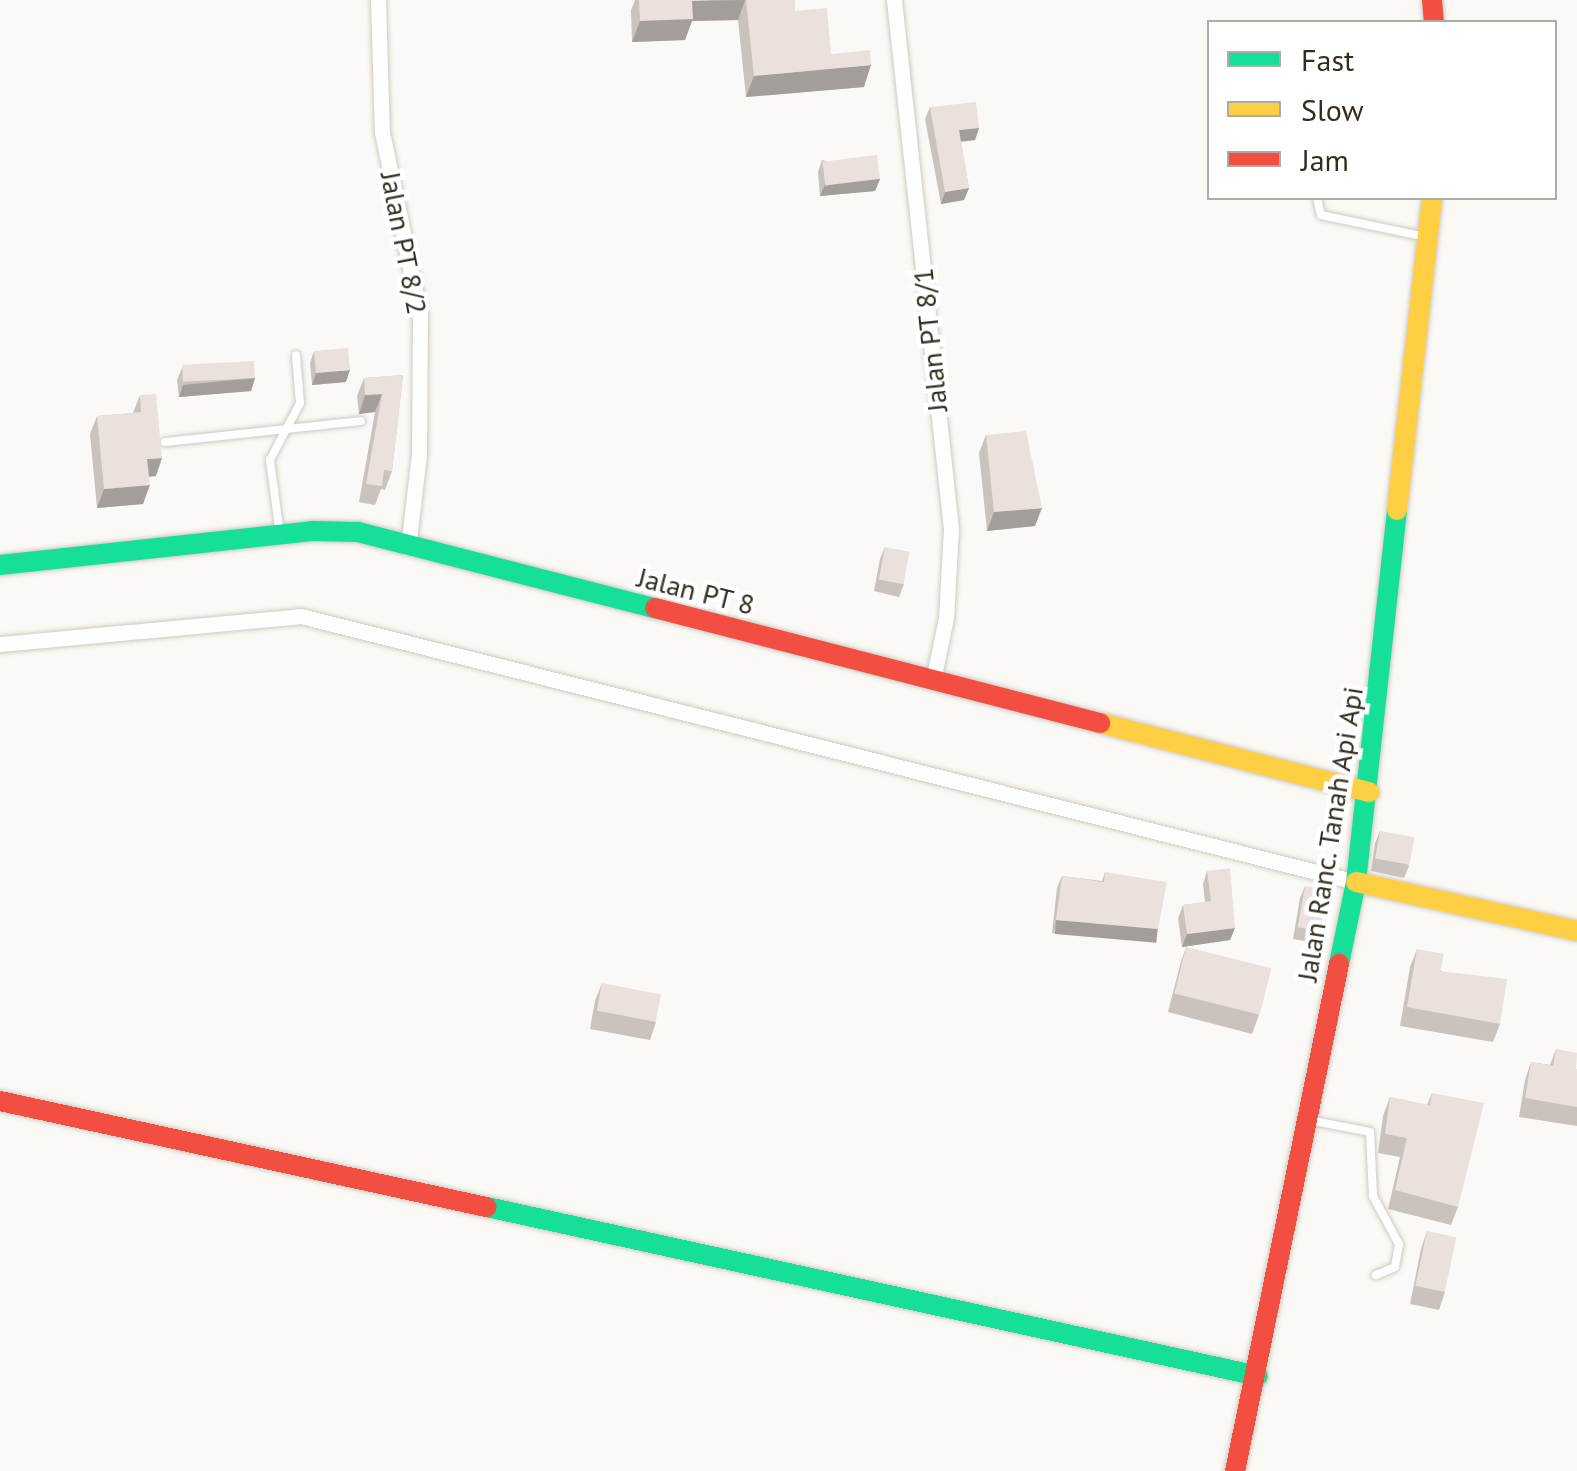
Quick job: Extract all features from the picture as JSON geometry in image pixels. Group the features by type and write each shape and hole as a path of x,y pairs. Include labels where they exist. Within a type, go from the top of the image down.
{"street":[{"name":"Jalan PT 8/2","path":"378,0 382,132 420,315 419,454 408,546"},
{"name":"Jalan PT 8/1","path":"894,0 951,529 946,618 933,680"},
{"name":"Jalan Ranc. Tanah Api Api","path":"1235,1471 1258,1376 1356,882 1432,200"},
{"name":"Jalan PT 8","path":"0,565 280,534 358,532 1369,792"},
{"path":"0,644 301,616 1356,882 1577,931"},
{"path":"0,1101 1258,1376"}],"lane":[{"path":"1317,200 1321,216 1430,238"},
{"path":"280,534 270,460 300,403 296,354"},
{"path":"165,442 361,421"},
{"path":"1309,1120 1370,1132 1373,1196 1399,1244 1394,1267 1376,1275"}],"building":[{"path":"639,0 710,0 692,1 693,19 640,21"},
{"path":"746,0 795,0 795,11 827,8 831,54 870,50 871,65 754,76"},
{"path":"976,102 979,128 959,130 969,188 945,192 930,107"},
{"path":"877,155 880,179 825,186 822,162"},
{"path":"348,348 350,370 316,373 314,351"},
{"path":"254,361 255,378 183,382 182,365"},
{"path":"403,375 392,471 384,470 382,486 366,484 382,394 365,395 364,378"},
{"path":"156,394 162,458 147,459 150,485 104,489 97,416 141,412 140,395"},
{"path":"1026,431 1042,508 994,512 986,435"},
{"path":"885,547 910,552 903,584 879,579"},
{"path":"1380,831 1414,837 1410,865 1375,859"},
{"path":"1230,868 1235,928 1187,934 1183,905 1211,901 1207,871"},
{"path":"1105,872 1167,882 1158,929 1056,920 1062,876 1104,882"},
{"path":"1305,886 1328,890 1320,931 1298,927"},
{"path":"1186,947 1271,968 1260,1015 1174,994"},
{"path":"1417,949 1444,954 1440,971 1507,979 1500,1024 1407,1007"},
{"path":"602,983 661,994 656,1022 597,1010"},
{"path":"1556,1049 1577,1053 1577,1107 1525,1098 1531,1062 1553,1066"},
{"path":"1432,1093 1484,1103 1458,1207 1395,1190 1407,1138 1385,1134 1390,1097 1430,1105"},
{"path":"1427,1231 1456,1237 1445,1292 1415,1286"}],"traffic: fast":[{"path":"1339,964 1356,882 1397,510"},
{"path":"0,565 314,531 358,532 655,608"},
{"path":"487,1207 1258,1376"}],"traffic: slow":[{"path":"1397,510 1432,200"},
{"path":"1100,723 1369,792"},
{"path":"1356,882 1577,931"}],"traffic: jam":[{"path":"1432,0 1434,20"},
{"path":"655,608 1100,723"},
{"path":"1235,1471 1339,964"},
{"path":"0,1101 487,1207"}]}
